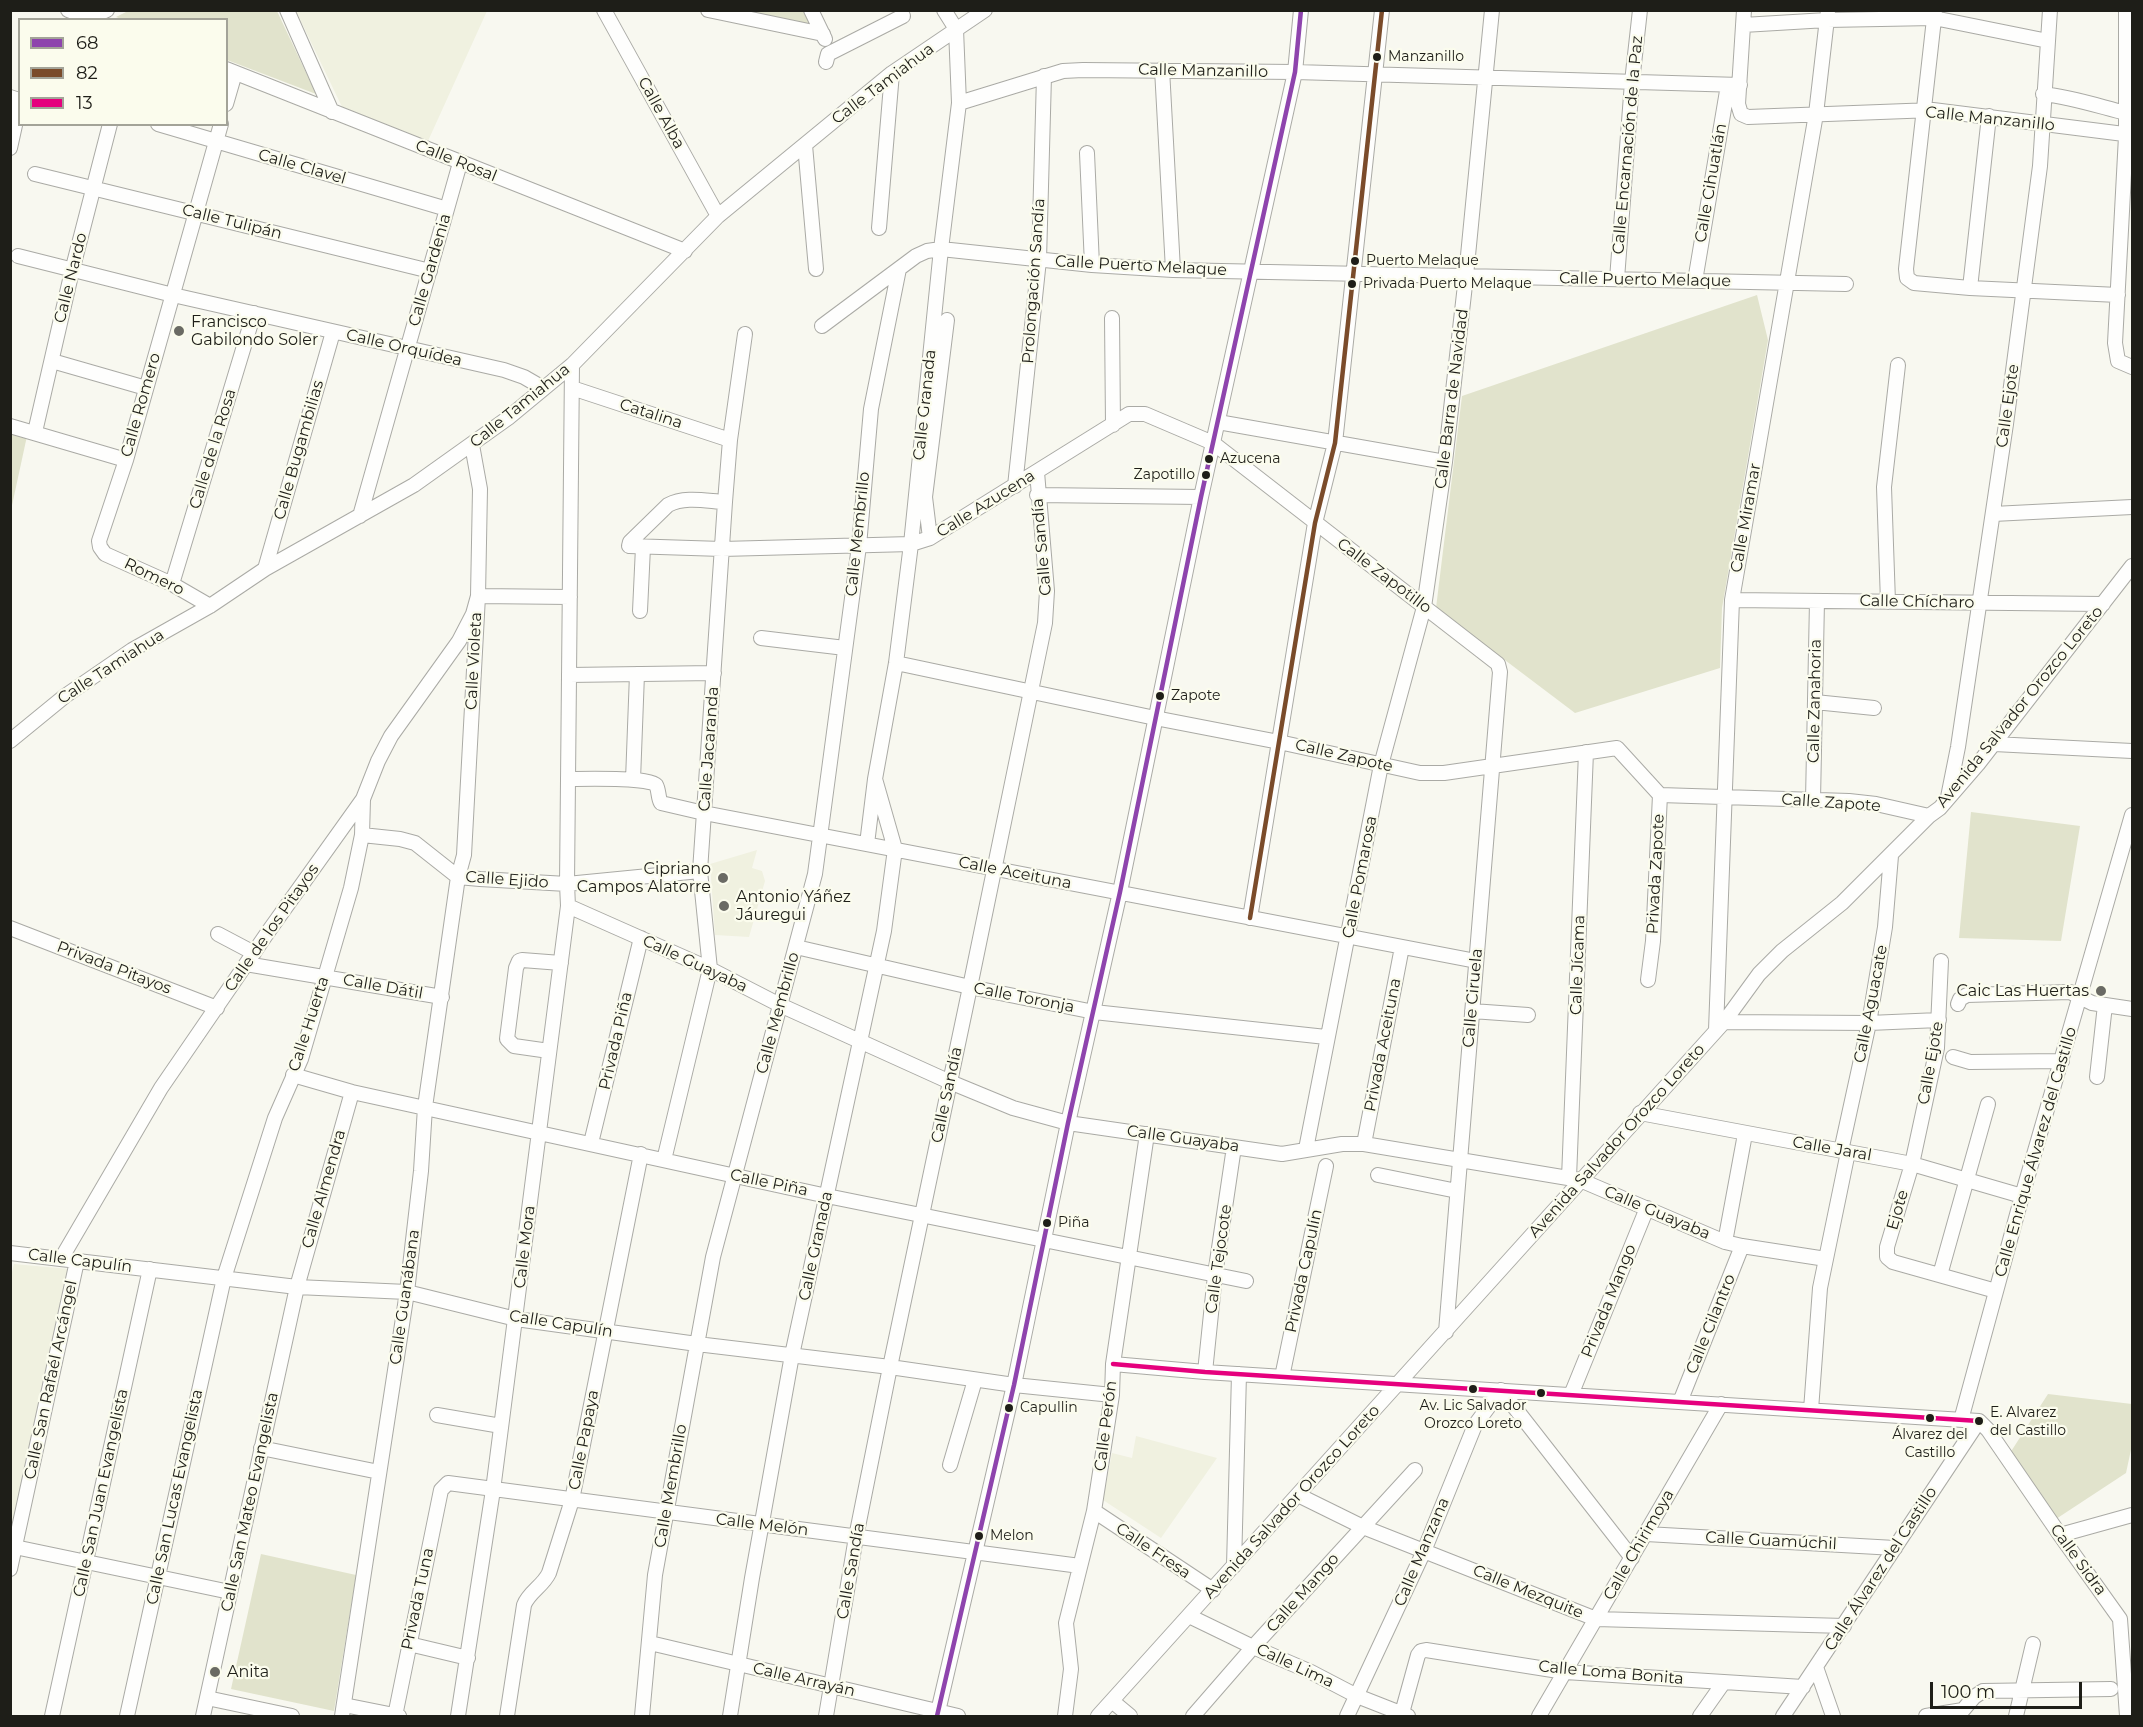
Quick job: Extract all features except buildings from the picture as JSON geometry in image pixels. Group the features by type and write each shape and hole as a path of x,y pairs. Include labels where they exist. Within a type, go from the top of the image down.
{"street":[{"path":"68,10 89,18"},
{"path":"287,10 332,112"},
{"name":"Calle Alba","path":"604,10 718,216"},
{"path":"708,10 823,34"},
{"path":"811,10 823,34 829,57 903,16"},
{"path":"944,10 956,29"},
{"name":"Calle Tamiahua","path":"10,741 65,696 132,650 210,606 265,569 414,485 472,445 572,365 718,216 892,73 985,10"},
{"path":"938,1714 1014,1385 1068,1123 1120,892 1201,497 1295,72 1301,10"},
{"path":"1250,918 1315,523 1335,442 1382,10"},
{"name":"Calle Barra de Navidad","path":"1424,607 1446,462 1492,10"},
{"name":"Calle Encarnación de la Paz","path":"1617,279 1632,82 1640,10"},
{"name":"Calle Cihuatlán","path":"1695,281 1734,85 1744,10"},
{"name":"Calle Ejote","path":"1947,800 1958,747 1993,514 2040,166 2050,10"},
{"path":"2126,10 2126,113 2130,136 2128,192 2115,343 2118,361 2133,367"},
{"path":"1743,25 1827,15 1934,14 2048,41"},
{"path":"1934,14 1906,269 1907,278 1914,283 1971,288 2118,295"},
{"name":"Calle Miramar","path":"1720,1026 1732,600 1816,114 1827,15"},
{"name":"Calle Granada","path":"867,844 875,779 896,663 911,544 941,249 959,103 956,29"},
{"path":"1162,69 1173,270"},
{"name":"Calle Manzanillo","path":"959,103 1063,71 1162,69 1734,85"},
{"path":"228,91 231,71"},
{"name":"Calle Rosal","path":"231,71 685,251"},
{"path":"879,228 892,73"},
{"name":"Prolongación Sandía","path":"1015,486 1039,260 1044,76"},
{"name":"Calle Cihuatlán","path":"1734,85 1741,114"},
{"name":"Calle Manzanillo","path":"2043,94 2066,96 2126,113"},
{"path":"2093,105 2110,133"},
{"name":"Calle Manzanillo","path":"1741,114 1748,117 1933,110 2130,136"},
{"path":"10,148 18,112"},
{"path":"1971,288 1989,116"},
{"name":"Calle Nardo","path":"35,432 72,271 110,126"},
{"name":"Calle Clavel","path":"165,126 447,209"},
{"name":"Calle Romero","path":"100,547 101,536 126,460 220,126"},
{"path":"805,145 816,269"},
{"path":"1087,153 1092,265"},
{"name":"Calle Gardenia","path":"360,516 460,163"},
{"name":"Calle Tulipán","path":"35,174 430,271"},
{"name":"Calle Puerto Melaque","path":"822,326 916,256 927,251 941,249 1092,265 1173,270 1846,284"},
{"name":"Calle Orquídea","path":"18,256 172,295 407,350 504,370 524,377 543,388"},
{"name":"Calle Membrillo","path":"642,1716 655,1575 713,1257 815,874 859,546 870,409 899,269"},
{"name":"Calle de la Rosa","path":"172,584 254,314"},
{"path":"1112,318 1113,425"},
{"path":"930,538 925,497 947,320"},
{"name":"Calle Bugambilias","path":"265,569 333,332"},
{"name":"Calle Jacaranda","path":"664,1160 710,969 700,871 724,502 745,334"},
{"path":"52,361 146,388"},
{"path":"1888,602 1884,487 1898,364"},
{"path":"567,884 572,365"},
{"name":"Catalina","path":"572,387 730,440"},
{"name":"Calle Azucena","path":"636,547 722,549 911,544 930,538 1129,414 1145,414 1213,443"},
{"path":"1218,422 1446,462"},
{"path":"10,426 126,460"},
{"name":"Calle Zapotillo","path":"1213,443 1498,664"},
{"name":"Calle Violeta","path":"458,877 464,855 478,596 480,489 472,445"},
{"name":"Calle Sandía","path":"826,1716 856,1537 1044,623 1047,591 1037,495 1037,472"},
{"path":"1037,495 1201,497"},
{"path":"640,610 636,547 630,542 674,501 686,499 724,502"},
{"path":"1993,514 2133,507"},
{"name":"Romero","path":"100,547 105,554 172,584 210,606"},
{"name":"Avenida Salvador Orozco Loreto","path":"1098,1716 1400,1384 1575,1179 1720,1026 1759,974 1782,951 1842,903 1929,816 1940,808 1994,744 2133,566"},
{"path":"478,596 570,597"},
{"name":"Calle de los Pitayos","path":"61,1259 161,1088 363,799 391,735 459,641 473,614 478,596"},
{"name":"Calle Chícharo","path":"1732,600 2103,604"},
{"name":"Calle Zanahoria","path":"1813,800 1817,601"},
{"name":"Calle Pomarosa","path":"1306,1149 1326,1037 1349,937 1381,765 1424,607"},
{"path":"761,638 845,648"},
{"name":"Calle Zapote","path":"896,663 1420,773 1444,773 1617,748"},
{"name":"Calle Ciruela","path":"1446,1332 1500,672 1498,664"},
{"path":"569,675 714,673"},
{"path":"633,780 637,674"},
{"path":"1815,702 1874,708"},
{"path":"1994,744 2133,751"},
{"name":"Privada Zapote","path":"1617,748 1660,795 1653,941 1648,980"},
{"name":"Calle Jícama","path":"1575,1179 1586,752"},
{"name":"Calle Aceituna","path":"567,779 633,780 655,784 659,802 704,813 1476,961"},
{"name":"Calle Granada","path":"730,1716 792,1355 884,931 895,849 875,779"},
{"name":"Calle Zapote","path":"1660,795 1876,804 1929,816"},
{"name":"Calle Huerta","path":"224,1278 275,1118 301,1059 351,888 362,835 363,799"},
{"name":"Calle Enrique Álvarez del Castillo","path":"1960,1420 2022,1196 2133,815"},
{"name":"Calle Ejido","path":"362,835 408,840 415,843 458,877 567,884 700,871"},
{"name":"Calle Aguacate","path":"1810,1410 1820,1288 1886,927 1891,856"},
{"name":"Calle Guanábana","path":"343,1711 407,1292 421,1171 425,1107 458,877"},
{"name":"Calle Mora","path":"458,1716 494,1490 568,906 567,884"},
{"name":"Calle Guayaba","path":"568,906 710,969 780,1005 1013,1108 1068,1123 1282,1154 1342,1144 1364,1144 1575,1179 1725,1242 1826,1259"},
{"name":"Privada Pitayos","path":"10,928 217,1008"},
{"name":"Calle Dátil","path":"218,934 250,958 325,977 442,997"},
{"name":"Privada Piña","path":"591,1143 641,938"},
{"name":"Calle Toronja","path":"796,947 970,987 1094,1012 1326,1037"},
{"name":"Privada Aceituna","path":"1364,1144 1402,947"},
{"path":"549,1051 514,1046 508,1042 507,1036 519,961 561,963"},
{"name":"Calle Ejote","path":"1912,1164 1937,1048 1941,961"},
{"path":"1958,1004 1960,999 1967,995 2070,992 2092,1003 2133,1009"},
{"path":"2097,1077 2105,1005"},
{"path":"1472,1011 1528,1014"},
{"path":"1720,1026 1939,1020"},
{"path":"1953,1057 1970,1062 2062,1060"},
{"name":"Calle Piña","path":"293,1075 352,1092 827,1196 1246,1281"},
{"name":"Calle Almendra","path":"297,1287 352,1092"},
{"path":"1988,1104 1940,1275 1996,1291"},
{"name":"Calle Jaral","path":"1640,1113 1912,1164 2022,1196"},
{"name":"Calle Perón","path":"1065,1716 1071,1669 1066,1623 1094,1511 1147,1134"},
{"path":"1725,1242 1745,1134"},
{"name":"Calle Tejocote","path":"1205,1372 1215,1275 1234,1147"},
{"name":"Calle Papaya","path":"507,1716 524,1605 526,1599 540,1587 549,1573 572,1500 641,1154"},
{"name":"Ejote","path":"1912,1164 1887,1247 1887,1257 1893,1262 1940,1275"},
{"name":"Privada Capulín","path":"1282,1377 1326,1166"},
{"path":"1378,1175 1457,1191"},
{"name":"Privada Mango","path":"1571,1395 1647,1208"},
{"name":"Calle Cilantro","path":"1680,1402 1742,1246"},
{"name":"Calle Capulín","path":"10,1253 297,1287 407,1292 516,1319 1014,1385 1112,1395"},
{"name":"Calle San Rafaél Arcángel","path":"10,1569 13,1546 77,1261"},
{"name":"Calle San Juan Evangelista","path":"52,1716 150,1269"},
{"name":"Calle San Lucas Evangelista","path":"127,1716 224,1278"},
{"name":"Calle San Mateo Evangelista","path":"203,1716 297,1287"},
{"path":"1113,1364 1205,1372 1979,1421"},
{"path":"1234,1566 1239,1374"},
{"path":"950,1465 975,1380"},
{"path":"1501,1390 1632,1558"},
{"name":"Calle Manzana","path":"1347,1716 1424,1551 1475,1425 1501,1390"},
{"name":"Calle Chirimoya","path":"1539,1716 1721,1404"},
{"path":"437,1415 501,1426"},
{"name":"Calle Sidra","path":"1979,1421 1988,1430 2060,1535 2127,1617 2127,1716"},
{"name":"Calle Álvarez del Castillo","path":"1783,1716 1979,1421"},
{"path":"261,1448 379,1472"},
{"name":"Calle Mango","path":"1193,1716 1415,1470"},
{"name":"Calle Melón","path":"445,1484 1080,1566"},
{"name":"Privada Tuna","path":"397,1716 409,1644 441,1490 445,1484"},
{"name":"Calle Mezquite","path":"1298,1495 1363,1527 1596,1619 1844,1626"},
{"name":"Calle Fresa","path":"1094,1511 1213,1590"},
{"path":"2060,1535 2132,1515"},
{"name":"Calle Guamúchil","path":"1646,1534 1895,1548"},
{"path":"13,1546 230,1592"},
{"name":"Calle Lima","path":"1190,1616 1357,1696 1406,1715 1418,1655 1421,1651"},
{"path":"409,1644 468,1658"},
{"name":"Calle Arrayán","path":"650,1644 832,1686 938,1714 958,1716"},
{"path":"2016,1716 2033,1644"},
{"name":"Calle Loma Bonita","path":"1421,1651 1565,1672 1803,1687"},
{"path":"1816,1667 1833,1716"},
{"path":"1700,1716 1724,1682"},
{"path":"1926,1716 1963,1710 1974,1697 1983,1691 2111,1689"},
{"path":"207,1698 277,1715 292,1716"},
{"path":"1112,1701 1130,1716"},
{"path":"343,1711 397,1716"}],"shaded area":[{"path":"128,11 277,11 316,94 228,60 228,18 116,17"},
{"path":"296,11 487,11 428,141 343,109"},
{"path":"729,11 804,11 811,27"},
{"path":"1757,295 1768,340 1722,608 1720,668 1575,713 1436,608 1462,396"},
{"path":"11,430 27,436 11,510"},
{"path":"1971,812 2080,826 2061,941 1959,938"},
{"path":"757,850 752,868 762,871 765,881 749,937 715,935 710,864"},
{"path":"14,1264 69,1269 11,1531 10,1280"},
{"path":"2048,1394 2132,1404 2132,1445 2126,1473 2056,1519 2010,1453"},
{"path":"1136,1436 1217,1458 1161,1538 1103,1500 1112,1453 1132,1458"},
{"path":"261,1554 356,1575 334,1711 231,1689"}],"transit line":[{"name":"68","path":"937,1716 1014,1385 1068,1123 1120,892 1201,497 1295,72 1301,10"},
{"name":"82","path":"1250,918 1315,523 1335,443 1382,10"},
{"name":"13","path":"1113,1364 1205,1372 1979,1421"}],"place":[{"name":"Manzanillo","path":"1377,57"},
{"name":"Puerto Melaque","path":"1355,261"},
{"name":"Privada Puerto Melaque","path":"1352,284"},
{"name":"Francisco Gabilondo Soler","path":"179,331"},
{"name":"Azucena","path":"1209,459"},
{"name":"Zapotillo","path":"1206,475"},
{"name":"Zapote","path":"1160,696"},
{"name":"Cipriano Campos Alatorre","path":"723,878"},
{"name":"Antonio Yáñez Jáuregui","path":"724,906"},
{"name":"Caic Las Huertas","path":"2101,991"},
{"name":"Piña","path":"1047,1223"},
{"name":"Av. Lic Salvador Orozco Loreto","path":"1473,1389"},
{"name":"Capullin","path":"1009,1408"},
{"name":"Álvarez del Castillo","path":"1930,1418"},
{"name":"E. Alvarez del Castillo","path":"1979,1421"},
{"name":"Melon","path":"979,1536"},
{"name":"Anita","path":"215,1672"}]}
